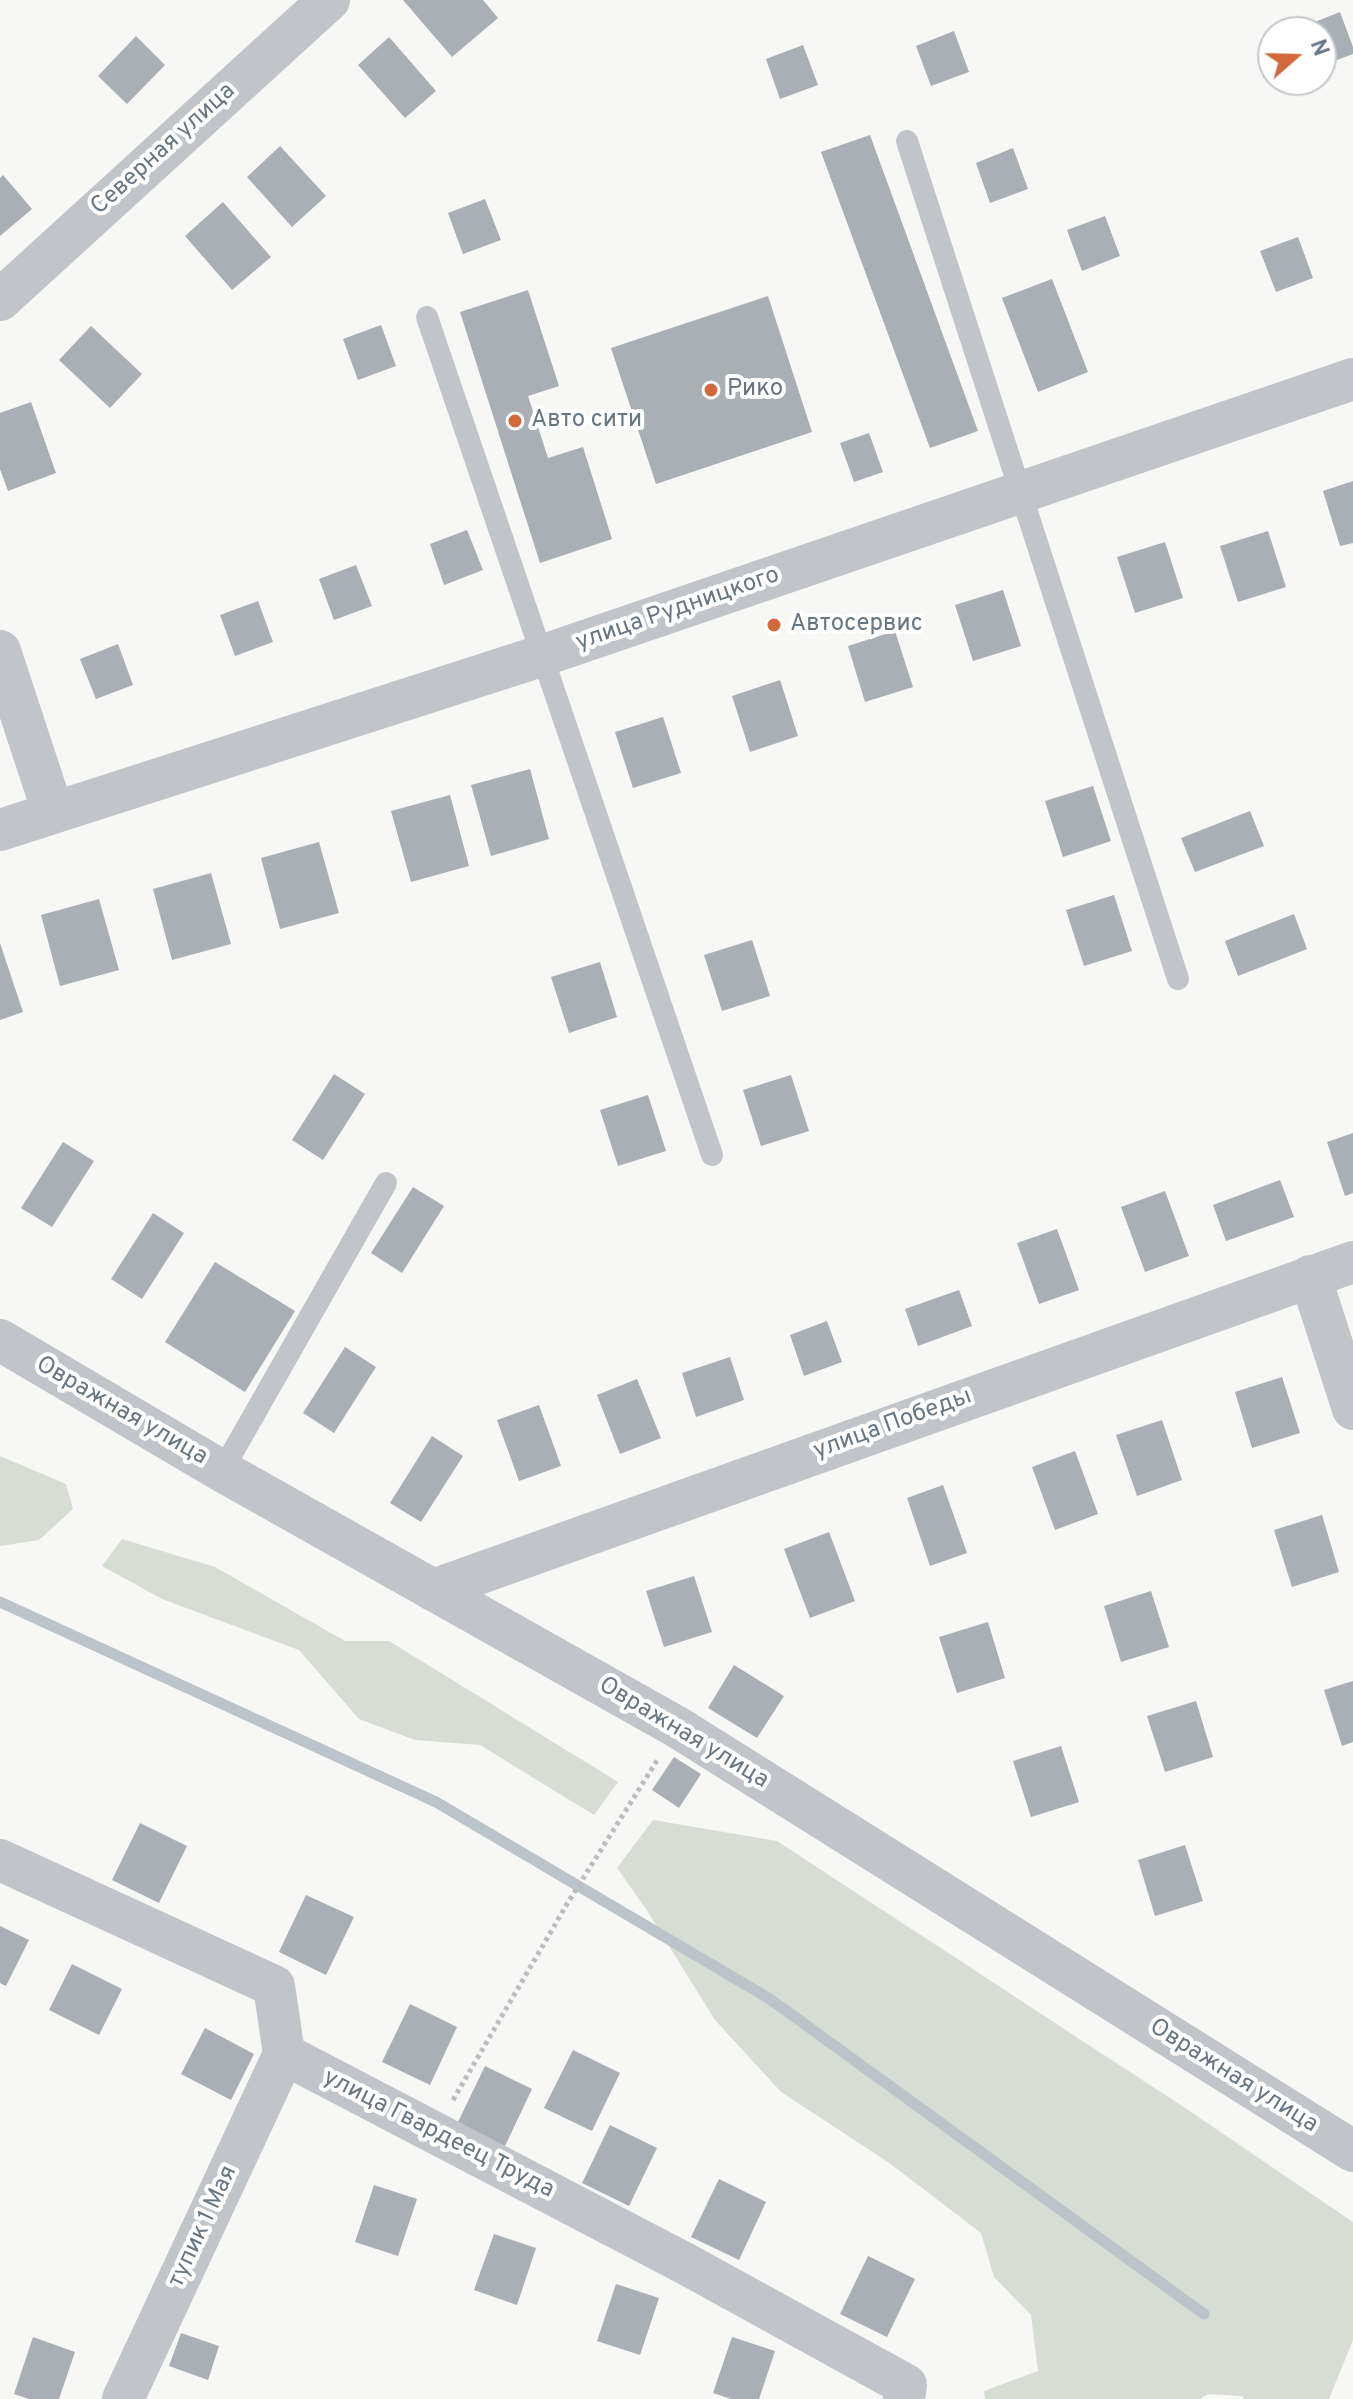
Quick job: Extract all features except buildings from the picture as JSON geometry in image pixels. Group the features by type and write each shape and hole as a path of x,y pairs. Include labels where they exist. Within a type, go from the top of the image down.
{"street":[{"name":"Северная улица","path":"0,300 329,0"},
{"name":"улица Рудницкого","path":"0,830 541,656 1353,379"},
{"path":"0,651 53,812"},
{"name":"улица Победы","path":"433,1590 1353,1262"},
{"path":"1310,1276 1353,1409"},
{"name":"Овражная улица","path":"0,1340 222,1471 677,1727 1353,2151"},
{"path":"0,1860 274,1986 284,2054"},
{"name":"улица Гвардеец Труда","path":"284,2054 686,2264 906,2385 904,2399"},
{"name":"тупик 1 Мая","path":"123,2399 284,2054"}],"lane":[{"path":"907,141 1178,979"},
{"path":"427,317 712,1155"},
{"path":"222,1471 386,1183"}],"path":[{"path":"434,2132 567,1904 677,1727"}],"shaded area":[{"path":"0,1456 66,1484 73,1509 39,1540 0,1546"},
{"path":"122,1539 215,1567 345,1641 389,1641 618,1782 594,1815 480,1745 415,1740 359,1719 299,1650 162,1599 102,1566"},
{"path":"653,1820 777,1841 1353,2222 1353,2340 1329,2399 1244,2399 1242,2396 1208,2394 1200,2399 985,2399 984,2391 1038,2371 1031,2315 994,2277 981,2233 888,2162 781,2092 715,2020 617,1868"}],"waterway":[{"path":"0,1602 436,1802 770,1999 1204,2314"}],"place":[{"name":"Рико","path":"711,390"},
{"name":"Авто сити","path":"515,421"},
{"name":"Автосервис","path":"774,625"}]}
